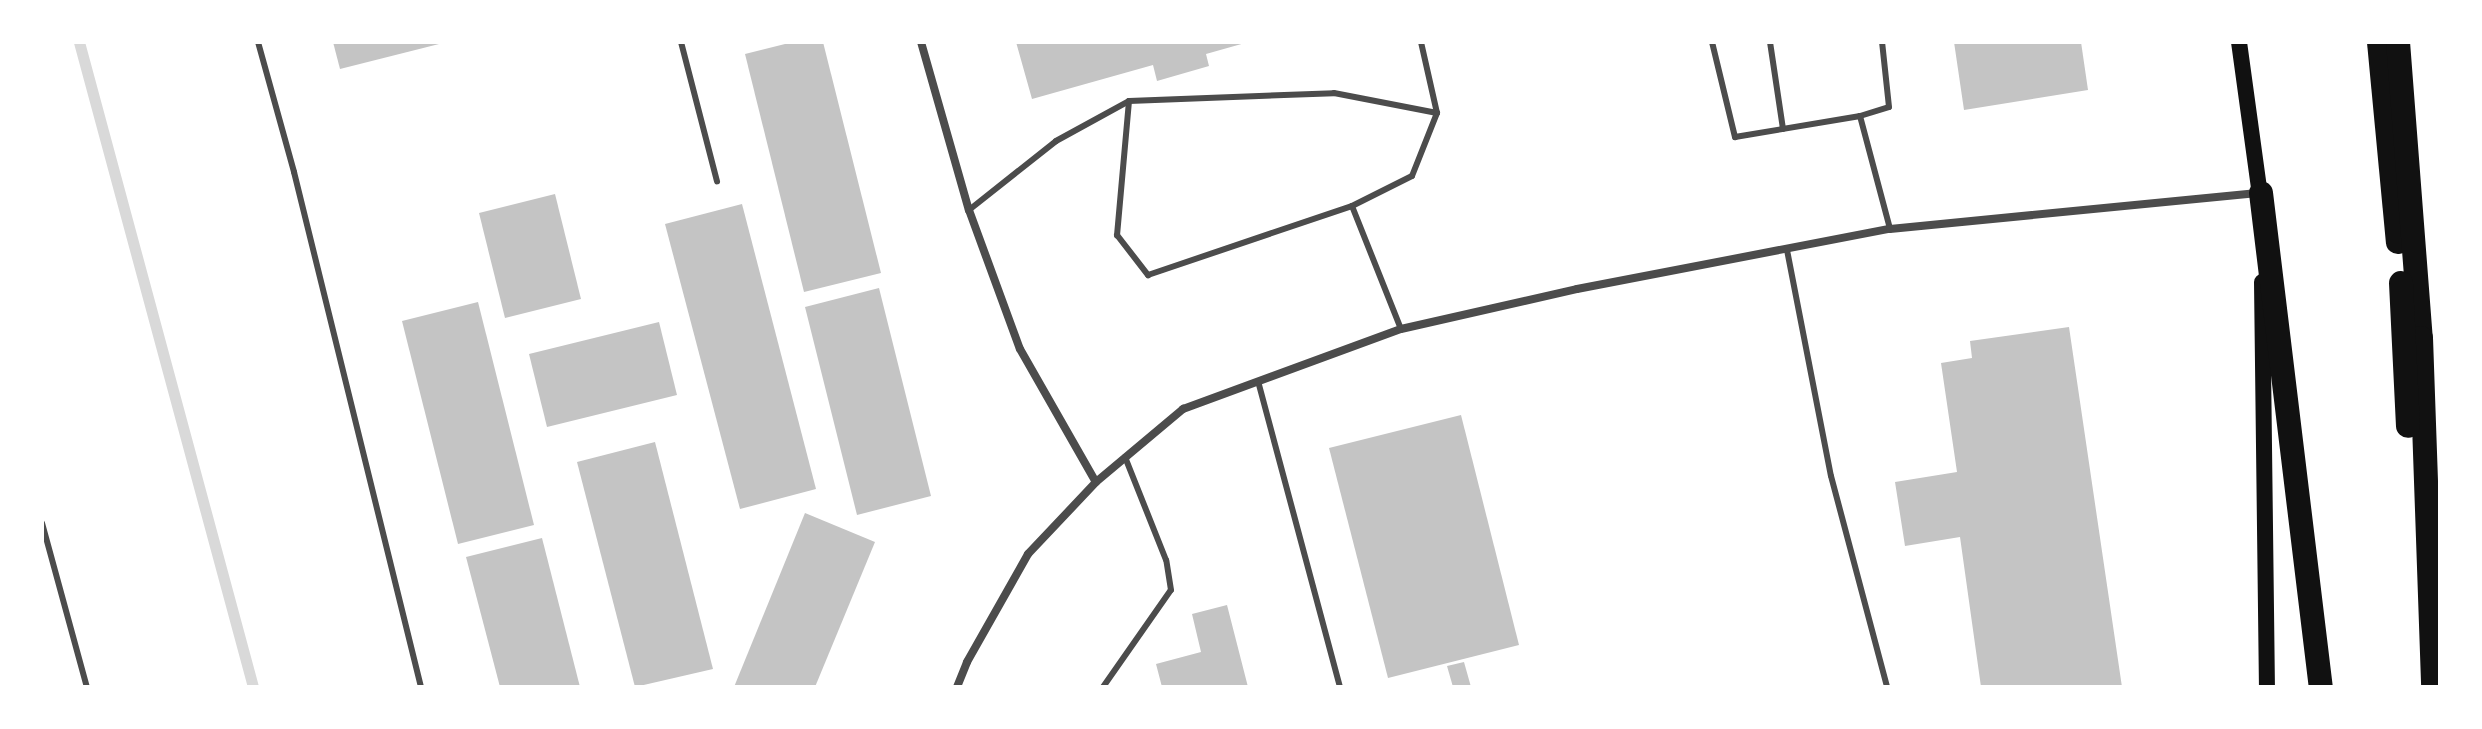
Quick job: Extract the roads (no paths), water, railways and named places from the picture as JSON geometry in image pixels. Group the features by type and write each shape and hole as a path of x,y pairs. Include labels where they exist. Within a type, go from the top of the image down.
{"highway":[{"path":"2379,42 2400,264 2409,432 2432,599"},
{"path":"2398,42 2421,338 2433,687"},
{"path":"2261,193 2321,687"}],"main road":[{"path":"2239,42 2261,193 2267,687"}],"street":[{"path":"921,42 969,210 1020,349 1096,482"},
{"path":"957,687 967,662 1028,554 1096,482 1183,409 1401,329 1577,289 1890,229 2261,193"}],"lane":[{"path":"258,42 294,172 421,687"},
{"path":"681,42 717,181"},
{"path":"1129,101 1117,235 1148,275 1352,206 1412,176 1437,113 1421,42"},
{"path":"1712,42 1735,137 1860,116 1889,107 1882,42"},
{"path":"1770,42 1783,129"},
{"path":"969,210 1056,141 1129,101 1334,93 1437,113"},
{"path":"1860,116 1890,229"},
{"path":"1352,206 1401,329"},
{"path":"1787,250 1831,476 1887,687"},
{"path":"1258,381 1340,687"},
{"path":"1103,687 1171,590 1166,560 1125,457"},
{"path":"42,523 87,687"}],"waterway":[{"path":"79,42 253,687"}]}
